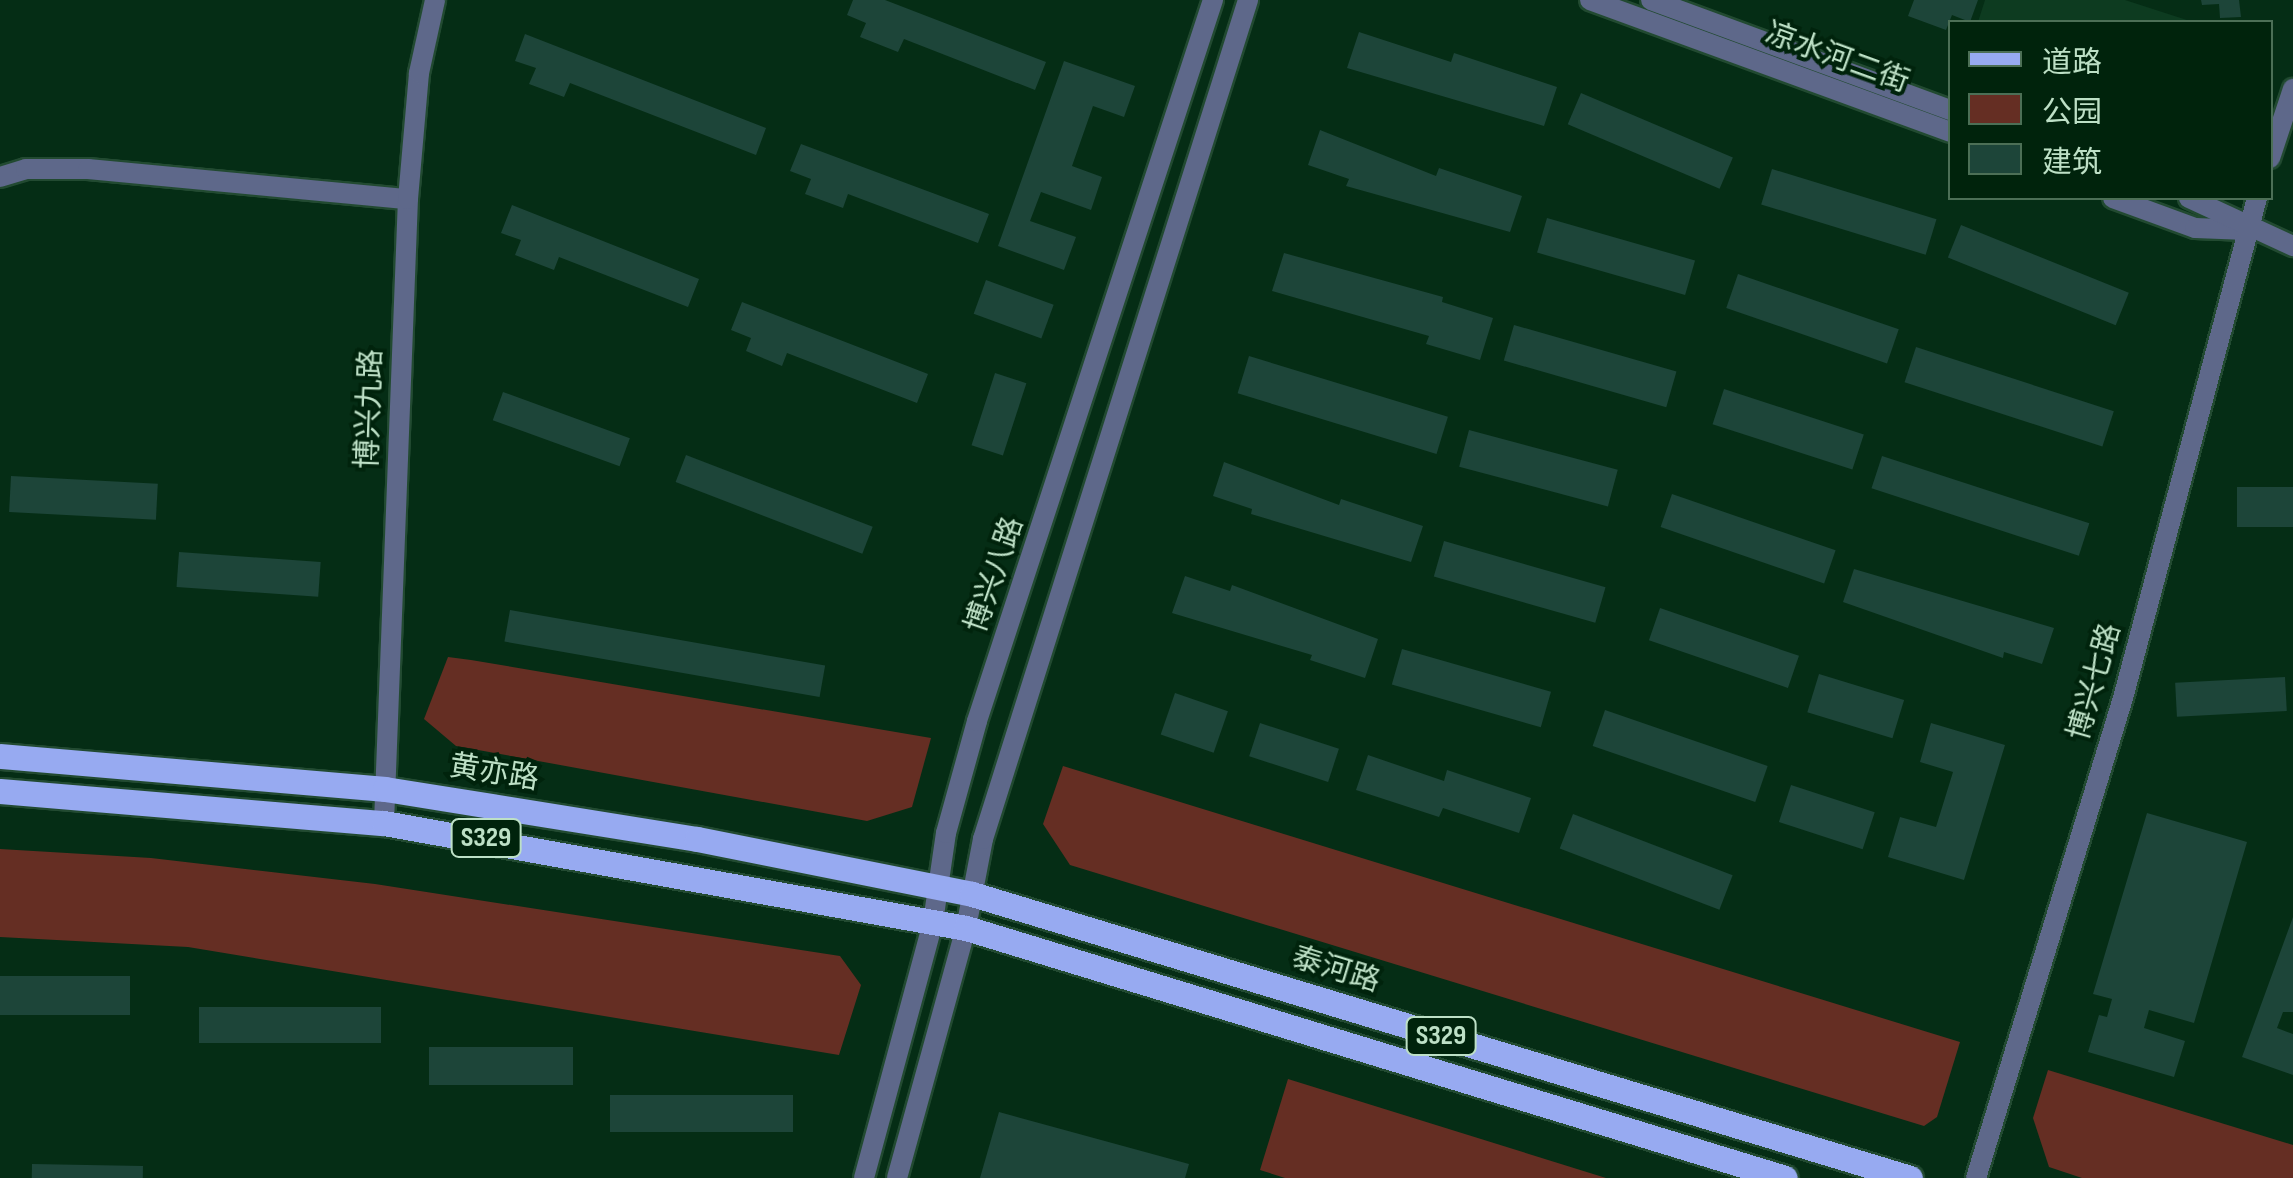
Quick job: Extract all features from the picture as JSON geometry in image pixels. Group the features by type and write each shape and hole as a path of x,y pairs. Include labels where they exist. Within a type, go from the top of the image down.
{"main road":[{"name":"黄亦路","path":"0,756 385,789 697,839 972,894"},
{"name":"S329","path":"0,791 384,823 966,928 1785,1178"},
{"name":"泰河路","path":"972,894 1910,1178"}],"street":[{"name":"博兴九路","path":"384,823 408,199 419,73 435,0"},
{"name":"博兴八路","path":"864,1178 933,922 937,888 993,669 1015,619 1213,0"},
{"path":"898,1178 966,928 983,840 1248,0"},
{"name":"凉水河二街","path":"1590,0 1948,131"},
{"name":"凉水河二街","path":"1651,0 1948,109"},
{"path":"2273,149 2293,90"},
{"path":"0,177 26,169 88,169 408,199"},
{"path":"2118,200 2195,228 2246,230"},
{"path":"2192,200 2246,230 2293,246"},
{"name":"博兴七路","path":"1976,1178 2123,698 2256,200"}],"shaded area":[{"path":"1985,0 2125,0 2187,20 1979,20"}],"green space":[{"path":"448,657 931,738 912,807 867,821 456,746 424,719"},
{"path":"1063,766 1960,1042 1937,1117 1924,1126 1070,865 1043,824"},
{"path":"0,849 151,858 375,884 840,956 861,985 839,1055 188,947 0,937"},
{"path":"2048,1070 2293,1145 2293,1178 2082,1178 2049,1167 2033,1118"},
{"path":"1288,1079 1606,1178 1285,1178 1260,1170"}],"building":[{"path":"853,0 885,0 1046,62 1035,90 904,39 898,52 860,37 866,23 847,15"},
{"path":"1914,0 1978,0 1971,20 1952,15 1946,30 1908,16"},
{"path":"2201,0 2239,0 2241,17 2220,18 2219,4 2202,5"},
{"path":"1359,32 1451,62 1454,53 1557,87 1544,126 1347,68"},
{"path":"525,34 766,128 756,155 570,83 564,97 529,84 536,68 515,61"},
{"path":"1064,61 1135,86 1124,117 1093,106 1072,166 1102,177 1091,210 1041,192 1030,221 1076,237 1064,270 998,246"},
{"path":"1581,93 1733,157 1720,189 1568,124"},
{"path":"1320,130 1436,176 1439,168 1522,196 1510,232 1346,186 1349,179 1308,165"},
{"path":"801,144 989,214 978,243 848,194 843,208 805,194 811,179 790,171"},
{"path":"1772,169 1936,219 1926,255 1761,204"},
{"path":"512,205 699,279 688,307 559,257 554,270 515,255 521,240 501,233"},
{"path":"1547,218 1695,260 1685,295 1537,253"},
{"path":"1961,225 2129,293 2116,325 1948,257"},
{"path":"1284,253 1443,297 1442,302 1493,318 1480,360 1426,344 1429,336 1272,291"},
{"path":"1738,274 1899,329 1887,363 1726,308"},
{"path":"986,280 1054,305 1041,338 974,314"},
{"path":"742,302 928,374 917,403 787,353 782,366 746,351 751,338 731,330"},
{"path":"1514,325 1676,372 1666,407 1504,361"},
{"path":"1916,347 2114,411 2102,446 1905,382"},
{"path":"1249,356 1448,417 1437,454 1238,393"},
{"path":"995,373 1026,383 1003,455 972,445"},
{"path":"1724,389 1864,434 1852,470 1713,424"},
{"path":"503,392 630,438 620,466 493,420"},
{"path":"1469,430 1618,470 1608,507 1459,467"},
{"path":"686,455 873,527 862,554 676,482"},
{"path":"1882,456 2089,523 2079,556 1871,488"},
{"path":"1224,462 1339,505 1341,499 1423,526 1411,562 1251,514 1252,509 1213,496"},
{"path":"11,476 158,484 156,520 9,512"},
{"path":"2237,487 2293,487 2293,527 2237,527"},
{"path":"1672,494 1836,550 1824,583 1661,527"},
{"path":"1444,541 1605,587 1595,623 1434,577"},
{"path":"179,552 321,562 318,597 177,587"},
{"path":"1854,569 2054,628 2042,664 2004,652 2003,658 1843,602"},
{"path":"1185,576 1230,591 1232,585 1378,639 1365,678 1310,660 1312,655 1172,613"},
{"path":"1660,608 1799,656 1788,688 1649,640"},
{"path":"510,610 825,666 820,697 504,642"},
{"path":"1402,649 1551,692 1541,727 1392,685"},
{"path":"1819,674 1904,700 1892,738 1807,712"},
{"path":"2285,677 2287,711 2177,717 2175,683"},
{"path":"1175,693 1228,711 1214,753 1161,735"},
{"path":"1605,710 1768,766 1755,802 1593,746"},
{"path":"1260,723 1339,749 1328,782 1249,756"},
{"path":"1931,723 2005,745 1964,880 1888,857 1900,817 1936,827 1953,772 1920,762"},
{"path":"1368,755 1444,781 1447,770 1531,798 1519,833 1443,808 1439,817 1356,790"},
{"path":"1791,785 1875,812 1863,849 1779,822"},
{"path":"2147,813 2247,842 2194,1023 2149,1010 2144,1028 2185,1041 2174,1077 2088,1052 2099,1015 2107,1017 2112,999 2093,994"},
{"path":"1573,814 1733,875 1719,910 1560,849"},
{"path":"2293,917 2293,1012 2283,1012 2277,1028 2293,1034 2293,1075 2242,1057"},
{"path":"0,976 130,976 130,1015 0,1015"},
{"path":"199,1007 381,1007 381,1043 199,1043"},
{"path":"429,1047 573,1047 573,1085 429,1085"},
{"path":"610,1095 793,1095 793,1132 610,1132"},
{"path":"999,1112 1189,1164 1185,1178 980,1178"},
{"path":"32,1164 143,1166 143,1178 32,1178"}]}
